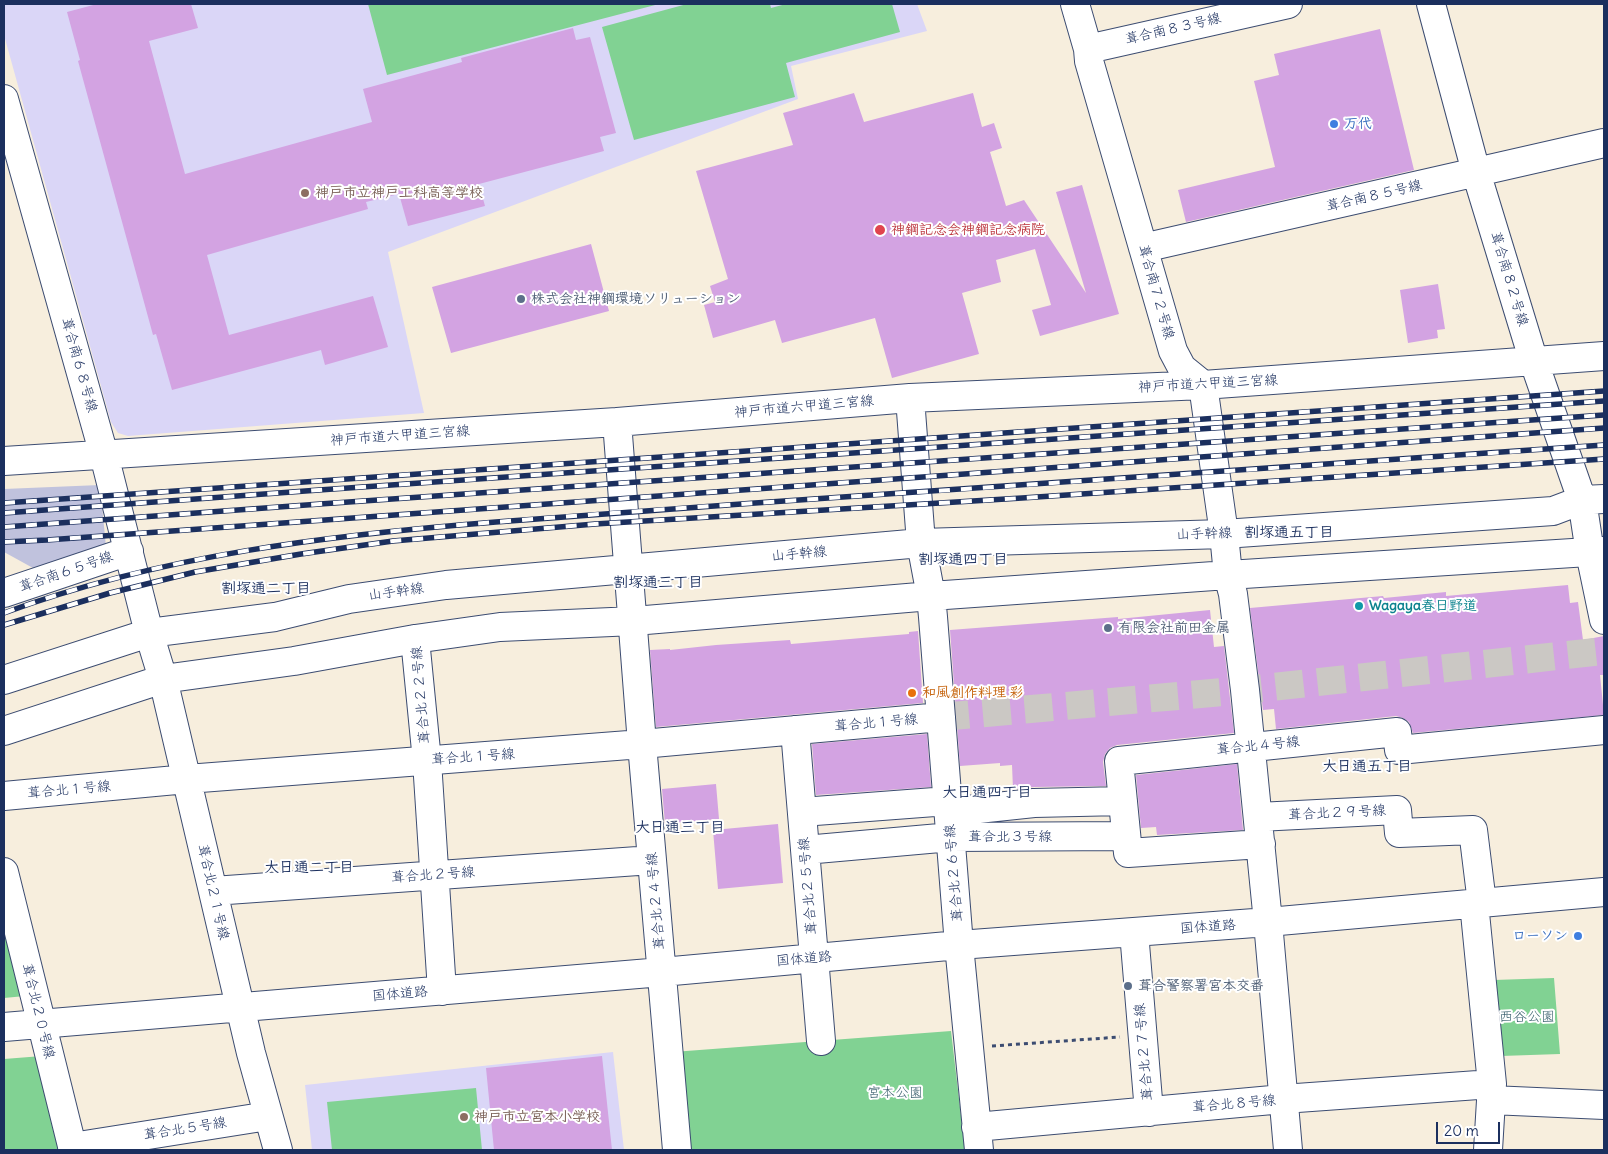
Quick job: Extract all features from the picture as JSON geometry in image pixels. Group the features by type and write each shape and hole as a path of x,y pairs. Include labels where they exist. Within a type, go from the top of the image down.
{"street":[{"name":"葺合南７２号線","path":"1075,4 1088,48 1089,61 1173,351 1182,368 1203,385"},
{"name":"葺合南８３号線","path":"1088,48 1288,4"},
{"name":"葺合南８２号線","path":"1431,4 1476,172 1534,362 1593,499 1604,620"},
{"name":"葺合南６８号線","path":"4,99 104,455 149,633"},
{"name":"葺合南８５号線","path":"1143,248 1604,143"},
{"name":"神戸市道六甲道三宮線","path":"4,461 617,422 910,398 1203,385 1604,356"},
{"path":"1203,385 1245,690 1288,1150"},
{"name":"葺合北２６号線","path":"910,398 921,543 931,596 959,945 977,1138"},
{"name":"葺合北２４号線","path":"617,422 634,621 642,744 677,1150"},
{"name":"山手幹線","path":"4,680 149,633 275,616 349,599 446,585 921,543 1224,534 1553,511 1593,499"},
{"name":"葺合南６５号線","path":"9,584 129,551"},
{"path":"4,731 163,679 294,661 415,639 500,628 634,621 931,596 1228,575 1597,552"},
{"name":"葺合北２１号線","path":"149,633 163,679 240,1008 278,1150"},
{"name":"葺合北２２号線","path":"415,639 427,761 442,991"},
{"name":"葺合北１号線","path":"4,796 187,779 642,744 941,717"},
{"name":"葺合北２５号線","path":"795,730 821,1041"},
{"name":"葺合北４号線","path":"1260,844 1128,853 1119,760 1396,732 1399,750 1604,730"},
{"path":"802,812 949,816 1034,803 1123,801"},
{"name":"葺合北２９号線","path":"1258,817 1397,810 1399,833 1473,830 1491,1092 1488,1150"},
{"name":"葺合北３号線","path":"805,850 949,816 1126,836"},
{"name":"葺合北２号線","path":"213,891 652,860"},
{"name":"葺合北２０号線","path":"4,872 72,1149"},
{"name":"国体道路","path":"4,1027 442,991 959,945 1268,922 1604,892"},
{"name":"葺合北２７号線","path":"1134,932 1149,1112"},
{"name":"葺合北８号線","path":"977,1138 1149,1112 1283,1100 1491,1092 1604,1105"},
{"name":"葺合北５号線","path":"72,1149 268,1116"}],"path":[{"path":"969,1047 1142,1035"}],"shaded area":[{"path":"4,4 917,4 927,31 791,66 798,99 388,252 424,413 128,436 118,433 111,422 4,35"},
{"path":"100,485 106,547 33,568 4,552 4,489"},
{"name":"神戸市立宮本小学校","path":"613,1052 624,1150 312,1150 305,1085"}],"green space":[{"path":"368,4 659,4 387,75"},
{"path":"687,4 770,4 771,8 786,4 892,4 900,32 786,63 795,97 634,140 602,27"},
{"path":"4,910 25,996 4,998"},
{"name":"西谷公園","path":"1554,978 1560,1054 1501,1056 1494,980"},
{"name":"宮本公園","path":"951,1031 965,1150 682,1150 673,1052"},
{"path":"42,1056 65,1150 4,1150 4,1059"},
{"path":"476,1088 482,1150 332,1150 327,1102"}],"building":[{"path":"97,4 191,4 198,28 149,41 185,174 372,122 363,89 462,62 461,58 573,28 576,40 590,37 616,133 600,137 604,151 479,184 485,206 408,226 399,194 366,202 368,209 207,255 229,335 373,296 388,347 325,365 321,350 172,390 156,334 153,335 78,61 80,60 67,12"},
{"name":"万代","path":"1380,29 1414,170 1186,222 1178,190 1275,167 1254,81 1279,75 1274,54"},
{"name":"神鋼記念会神鋼記念病院","path":"854,93 864,122 973,93 982,127 994,123 1002,148 990,152 1006,206 1024,200 1086,293 1056,192 1082,185 1119,314 1040,336 1032,310 1051,305 1035,249 996,260 1001,282 962,293 979,354 892,378 875,318 782,343 775,320 713,338 704,305 715,302 710,286 728,279 696,171 793,145 783,113"},
{"name":"株式会社神鋼環境ソリューション","path":"591,244 609,311 451,353 432,287"},
{"path":"1438,284 1445,329 1437,330 1438,338 1408,343 1400,290"},
{"path":"1568,585 1570,603 1578,602 1583,640 1604,636 1604,675 1600,675 1604,715 1413,733 1409,722 1396,716 1276,729 1274,709 1263,710 1250,608 1383,596 1384,598 1446,592 1446,596"},
{"path":"1210,610 1214,647 1224,646 1234,733 1117,745 1110,748 1105,754 1103,762 1106,786 1013,789 1012,765 1000,766 1000,763 960,766 950,630 1118,617 1118,619"},
{"path":"918,631 923,703 656,727 650,650 790,640 791,644 909,634 909,632"},
{"path":"927,734 931,787 816,795 812,744"},
{"path":"1237,764 1243,830 1157,835 1156,827 1141,828 1136,775"},
{"path":"716,784 719,819 665,824 662,789"},
{"path":"778,824 783,883 718,889 713,830"},
{"path":"602,1056 612,1150 494,1150 486,1068"}],"tunnel":[{"path":"941,717 1245,690 1604,651"}],"railway":[{"path":"4,503 1604,391"},
{"path":"4,513 1604,401"},
{"path":"4,527 1604,415"},
{"path":"4,542 1604,428"},
{"path":"4,613 63,593 185,562 309,541 434,527 1604,445"},
{"path":"4,625 110,593 195,572 393,541 595,524 1022,498 1604,459"}],"place":[{"name":"万代","path":"1334,124"},
{"name":"神戸市立神戸工科高等学校","path":"305,193"},
{"name":"神鋼記念会神鋼記念病院","path":"880,230"},
{"name":"株式会社神鋼環境ソリューション","path":"521,299"},
{"name":"Wagaya春日野道","path":"1359,606"},
{"name":"有限会社前田金属","path":"1108,628"},
{"name":"和風創作料理 彩","path":"912,693"},
{"name":"ローソン","path":"1578,936"},
{"name":"葺合警察署宮本交番","path":"1128,986"},
{"name":"神戸市立宮本小学校","path":"464,1117"}],"district":[{"name":"割塚通五丁目","path":"1289,533"},
{"name":"割塚通四丁目","path":"963,560"},
{"name":"割塚通三丁目","path":"658,583"},
{"name":"割塚通二丁目","path":"266,589"},
{"name":"大日通五丁目","path":"1367,767"},
{"name":"大日通四丁目","path":"987,793"},
{"name":"大日通三丁目","path":"680,828"},
{"name":"大日通二丁目","path":"309,868"}]}
